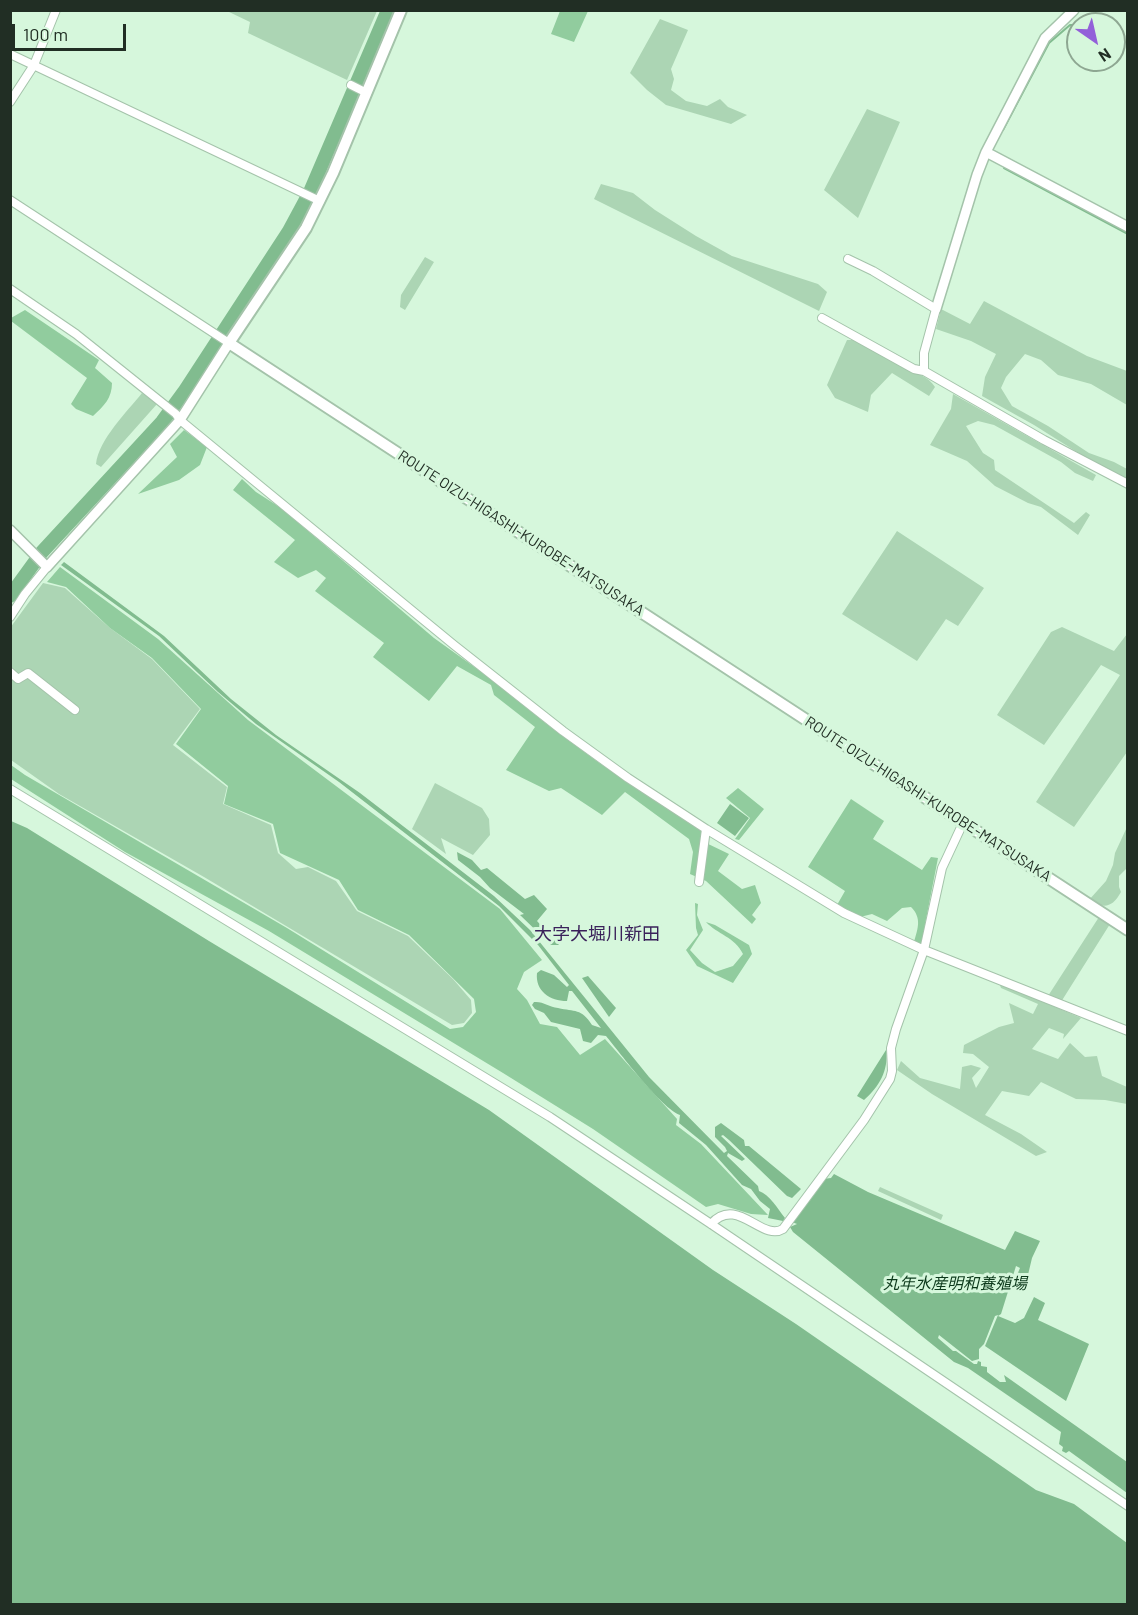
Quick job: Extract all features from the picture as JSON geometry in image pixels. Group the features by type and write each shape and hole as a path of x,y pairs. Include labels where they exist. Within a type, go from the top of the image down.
{"main road":[{"path":"227,342 306,228 401,10"},
{"name":"ROUTE OIZU-HIGASHI-KUROBE-MATSUSAKA","path":"227,342 1128,930"}],"street":[{"path":"10,102 34,65 56,10"},
{"path":"924,371 924,352 936,309 986,152 1046,38 1066,17"},
{"path":"10,54 317,199"},
{"path":"351,85 365,92"},
{"path":"986,152 1128,227"},
{"path":"10,200 227,342 178,417 46,566 10,617"},
{"path":"848,259 873,271 936,309"},
{"path":"10,289 76,334 168,407 454,645 563,731 628,778 706,829 844,913 924,950 1128,1031"},
{"path":"822,318 914,369 924,371 1128,484"},
{"path":"10,530 46,566"},
{"path":"10,672 18,679 28,673 75,710"},
{"path":"10,789 550,1117 1128,1506"},
{"path":"711,1224 721,1216 739,1215 774,1232 783,1228 864,1120 890,1079 892,1040 924,950 942,868 963,823"},
{"path":"699,882 706,829"}],"shaded area":[{"path":"227,11 377,11 347,80 248,33 250,22"},
{"path":"560,11 588,11 574,42 551,34"},
{"path":"660,19 688,30 671,69 674,79 671,90 686,101 707,106 720,99 728,107 747,115 731,124 666,105 630,73"},
{"path":"867,109 900,122 858,218 824,190"},
{"path":"601,184 633,193 655,210 732,256 818,284 827,292 819,311 594,199"},
{"path":"425,257 434,262 405,310 400,307 401,295"},
{"path":"984,301 1087,356 1127,371 1127,405 1091,384 1058,375 1041,360 1025,354 1006,377 1001,388 1012,406 1089,453 1127,469 1127,481 982,396 985,377 996,354 971,341 936,329 941,309 970,324"},
{"path":"25,310 99,360 95,368 112,383 112,388 107,401 93,416 76,409 71,404 87,378 11,321 11,318"},
{"path":"847,340 856,340 926,378 935,387 929,396 892,373 871,395 868,412 835,398 827,385"},
{"path":"142,393 157,404 101,467 96,464 102,445 114,426"},
{"path":"953,394 1096,475 1093,481 1075,473 1061,462 994,425 978,421 966,426 983,453 994,460 995,470 1074,523 1086,512 1090,515 1078,535 1041,507 995,486 967,461 930,445 951,409"},
{"path":"184,430 207,447 200,465 179,480 138,494 177,457 170,444"},
{"path":"242,479 256,492 281,508 434,638 487,676 548,725 598,762 702,830 702,841 729,854 718,871 742,889 755,885 761,903 752,915 756,919 752,924 706,881 690,874 693,852 689,839 625,792 602,815 561,788 549,791 506,770 535,727 494,695 491,685 457,666 429,701 373,657 384,643 315,591 326,578 316,570 298,578 274,562 295,540 233,490"},
{"path":"897,531 984,588 958,626 946,619 917,661 842,614"},
{"path":"60,567 158,639 248,720 500,909 542,960 524,972 517,989 527,1000 540,1024 557,1027 580,1055 605,1039 677,1119 676,1125 701,1144 768,1215 751,1214 718,1204 706,1207 593,1129 503,1073 269,931 125,852 11,779 11,765 287,928 450,1029 463,1027 476,1012 474,999 409,935 358,910 339,880 280,853 273,824 224,804 228,786 176,744 201,709 152,658 110,628 66,587 47,582"},
{"path":"43,583 65,588 110,628 152,659 200,709 173,745 227,787 223,804 271,825 278,853 296,869 308,867 336,881 357,911 408,936 453,979 471,1000 472,1013 464,1023 452,1025 204,877 59,794 11,760 10,628"},
{"path":"1062,627 1114,651 1127,634 1127,752 1074,827 1036,802 1120,675 1101,665 1044,745 997,715 1051,632"},
{"path":"435,783 482,808 489,819 490,835 473,855 441,838 446,854 412,829"},
{"path":"738,788 764,809 739,840 735,839 750,818 726,798"},
{"path":"851,799 884,821 873,839 922,870 931,857 938,858 921,945 914,942 918,919 911,907 902,908 887,921 872,914 860,917 837,905 845,891 808,867"},
{"path":"1127,827 1127,868 1119,876 1121,892 1111,904 1099,905 1089,900 1106,881"},
{"path":"695,903 698,904 697,915 703,930 690,950 702,963 715,972 733,966 743,954 731,940 706,922 749,945 752,954 733,983 697,966 686,950 698,935"},
{"path":"1099,917 1110,924 1061,1002 1048,996"},
{"path":"999,983 1081,1018 1063,1039 1064,1034 1049,1028 1032,1049 1058,1059 1070,1043 1085,1057 1097,1056 1102,1076 1127,1087 1127,1104 1105,1100 1076,1099 1041,1082 1029,1096 1002,1091 985,1115 1021,1134 1047,1152 1036,1156 932,1094 897,1070 901,1061 920,1078 960,1089 962,1067 971,1065 981,1068 972,1078 976,1088 989,1067 973,1054 963,1053 964,1045 999,1027 1014,1023 1009,1003 1033,1014 1038,1004 1001,988"},
{"path":"880,1187 943,1215 941,1220 878,1191"}],"water":[{"path":"64,562 164,636 231,699 276,735 360,793 494,896 530,930 649,1077 724,1153 727,1151 725,1147 715,1137 715,1127 721,1123 744,1140 745,1146 749,1146 801,1189 792,1198 787,1196 729,1140 721,1136 745,1159 742,1161 728,1153 727,1156 758,1186 759,1191 773,1202 785,1218 783,1221 768,1218 770,1209 751,1189 742,1185 706,1145 679,1123 680,1115 672,1111 652,1092 606,1036 598,1035 591,1043 583,1041 580,1029 551,1022 544,1013 535,1009 532,1005 537,1002 577,1012 592,1025 601,1028 572,991 569,991 567,1001 561,1001 541,990 537,973 541,970 554,975 567,987 569,985 538,945 499,906 339,782 256,724 218,692 159,636 61,565"},
{"path":"730,804 749,818 735,836 717,823"},
{"path":"11,821 27,828 489,1110 713,1270 796,1324 1036,1490 1074,1504 1127,1543 1127,1604 11,1604"},
{"path":"457,852 472,860 481,870 487,868 525,899 534,895 547,909 537,921 559,945 551,945 520,915 524,914 458,860"},
{"path":"588,976 616,1008 609,1017 582,978"},
{"path":"886,1050 886,1064 882,1078 864,1100 857,1096"},
{"name":"丸年水産明和養殖場","path":"834,1174 868,1192 1005,1250 1015,1231 1040,1241 1032,1258 1027,1279 1017,1275 1020,1268 1016,1266 1001,1314 998,1316 1015,1323 1024,1318 1034,1297 1045,1303 1038,1320 1089,1344 1066,1401 985,1346 998,1315 995,1316 984,1344 979,1349 979,1359 972,1361 939,1335 938,1338 974,1364 981,1362 981,1366 987,1367 987,1372 1000,1382 1006,1382 1004,1375 1127,1462 1127,1493 1069,1451 1066,1453 1062,1451 1063,1447 1059,1444 1061,1432 968,1368 954,1362 793,1232 790,1227 797,1224 792,1222 823,1179 831,1178"}],"waterway":[{"path":"10,596 42,552 162,422 289,231 310,192 388,10"},
{"path":"1003,130 1049,43 1066,28"},
{"path":"1004,168 1128,234"}],"district":[{"name":"大字大堀川新田","path":"597,934"}]}
